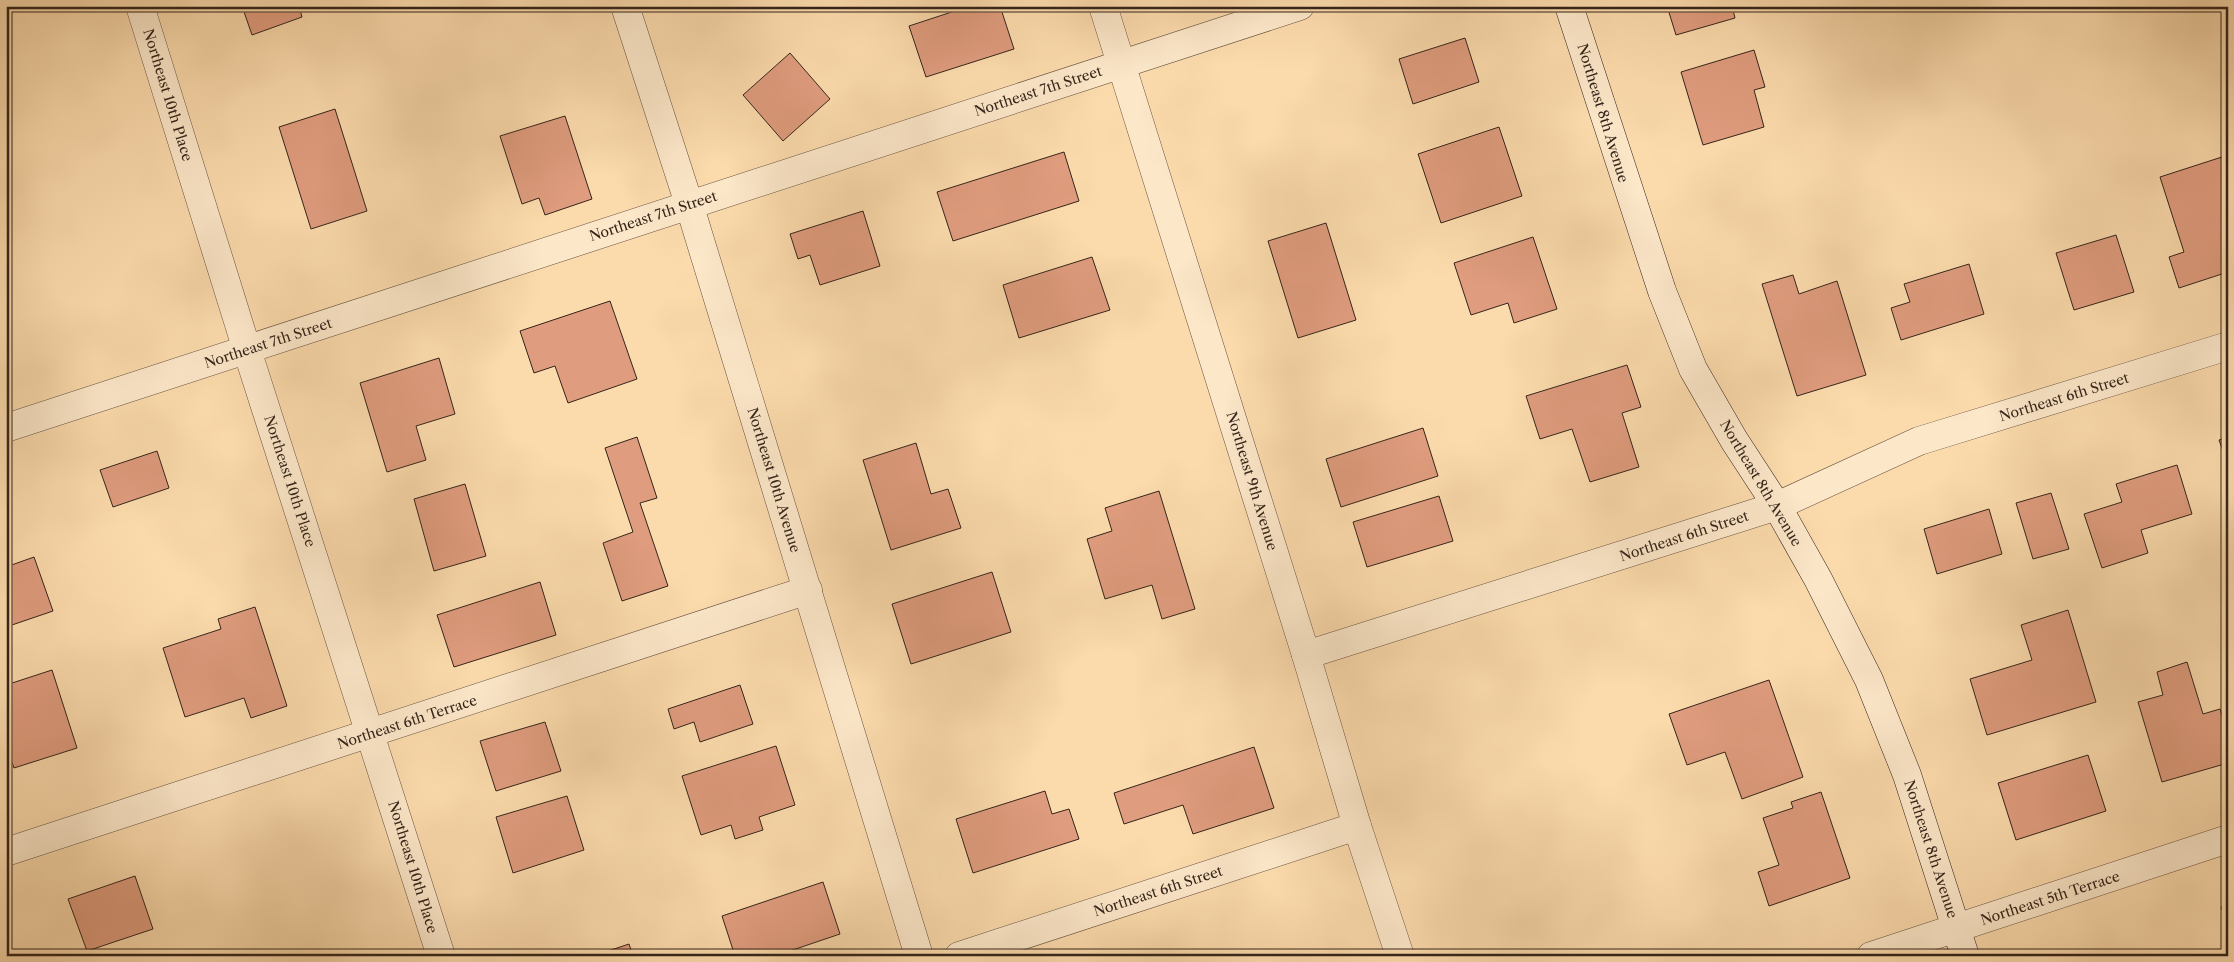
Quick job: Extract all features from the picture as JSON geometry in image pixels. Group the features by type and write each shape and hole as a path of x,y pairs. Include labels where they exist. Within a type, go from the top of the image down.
{"street":[{"name":"Northeast 10th Place","path":"140,6 247,350 441,956"},
{"name":"Northeast 10th Avenue","path":"625,6 689,204 919,956"},
{"name":"Northeast 9th Avenue","path":"1103,6 1306,655 1357,826 1400,956"},
{"name":"Northeast 7th Street","path":"6,428 1300,6"},
{"name":"Northeast 8th Avenue","path":"1570,6 1658,282 1693,369 1734,440 1777,506 1818,579 1869,680 1907,775 1965,956"},
{"name":"Northeast 6th Street","path":"1306,655 1777,506 1919,441 2228,346"},
{"name":"Northeast 6th Terrace","path":"6,852 808,590"},
{"name":"Northeast 6th Street","path":"959,956 1357,826"},
{"name":"Northeast 5th Terrace","path":"1871,956 2228,838"}],"building":[{"path":"242,6 299,6 302,17 252,35"},
{"path":"970,6 1000,6 1014,49 926,77 909,26"},
{"path":"1667,6 1732,6 1735,18 1676,35"},
{"path":"1465,38 1479,82 1413,104 1399,59"},
{"path":"1754,50 1765,87 1754,90 1764,127 1703,145 1681,72"},
{"path":"790,53 830,99 783,141 743,95"},
{"path":"335,109 367,211 311,229 279,127"},
{"path":"565,116 592,199 545,215 539,198 522,204 500,136"},
{"path":"1499,127 1522,196 1441,223 1418,154"},
{"path":"1064,152 1079,201 953,241 937,192"},
{"path":"2225,156 2228,165 2228,260 2226,261 2228,272 2179,288 2169,257 2184,252 2160,177"},
{"path":"863,211 880,266 820,285 810,255 798,259 790,234"},
{"path":"1326,223 1356,320 1298,338 1268,241"},
{"path":"2116,235 2134,292 2074,310 2056,253"},
{"path":"1533,237 1557,309 1514,323 1508,303 1471,315 1454,263"},
{"path":"1092,257 1110,310 1019,338 1003,285"},
{"path":"1969,264 1984,314 1901,340 1891,308 1910,302 1904,284"},
{"path":"1793,275 1799,294 1837,281 1866,375 1797,396 1762,284"},
{"path":"610,301 637,379 568,403 555,366 534,373 520,331"},
{"path":"439,358 455,414 416,426 426,460 387,472 360,383"},
{"path":"1627,365 1641,407 1622,413 1639,467 1590,482 1572,429 1540,439 1526,396"},
{"path":"1423,428 1438,476 1341,507 1326,459"},
{"path":"637,437 657,498 640,503 668,586 622,601 603,543 633,532 605,448"},
{"path":"2228,437 2228,465 2219,440"},
{"path":"916,443 931,494 948,489 961,528 891,550 863,460"},
{"path":"157,451 169,488 113,507 100,470"},
{"path":"2177,465 2192,514 2141,530 2148,553 2102,568 2084,514 2122,502 2116,484"},
{"path":"465,484 486,556 434,571 414,499"},
{"path":"1159,491 1195,609 1162,619 1152,585 1105,599 1087,539 1112,531 1105,508"},
{"path":"2051,493 2069,549 2033,559 2016,503"},
{"path":"1439,496 1453,541 1367,567 1353,522"},
{"path":"1989,509 2002,554 1937,574 1924,529"},
{"path":"34,557 53,611 6,627 6,567"},
{"path":"992,572 1011,632 911,664 892,604"},
{"path":"540,582 556,635 454,667 437,615"},
{"path":"255,607 287,706 251,718 244,698 185,717 163,648 221,629 218,619"},
{"path":"2068,610 2096,702 1987,735 1970,679 2032,660 2021,625"},
{"path":"2187,662 2203,714 2220,709 2228,734 2228,763 2162,782 2138,702 2163,695 2157,672"},
{"path":"52,670 77,748 14,768 6,745 6,685"},
{"path":"1769,680 1803,777 1742,799 1725,752 1687,765 1669,714"},
{"path":"740,685 753,724 700,742 694,722 674,729 668,709"},
{"path":"545,722 561,771 496,791 480,741"},
{"path":"776,746 795,805 759,817 763,830 735,839 731,825 701,835 682,776"},
{"path":"1254,747 1274,808 1193,834 1183,805 1124,824 1114,793"},
{"path":"2088,755 2106,811 2016,840 1998,783"},
{"path":"1045,791 1052,814 1069,809 1079,839 973,873 956,819"},
{"path":"1821,792 1850,878 1769,906 1758,872 1779,865 1763,818 1793,808 1791,802"},
{"path":"567,796 584,850 513,873 496,817"},
{"path":"135,876 153,929 87,951 68,899"},
{"path":"823,882 840,934 775,956 735,956 722,916"},
{"path":"2228,904 2228,926 2221,907"},
{"path":"629,944 633,956 593,956"}]}
